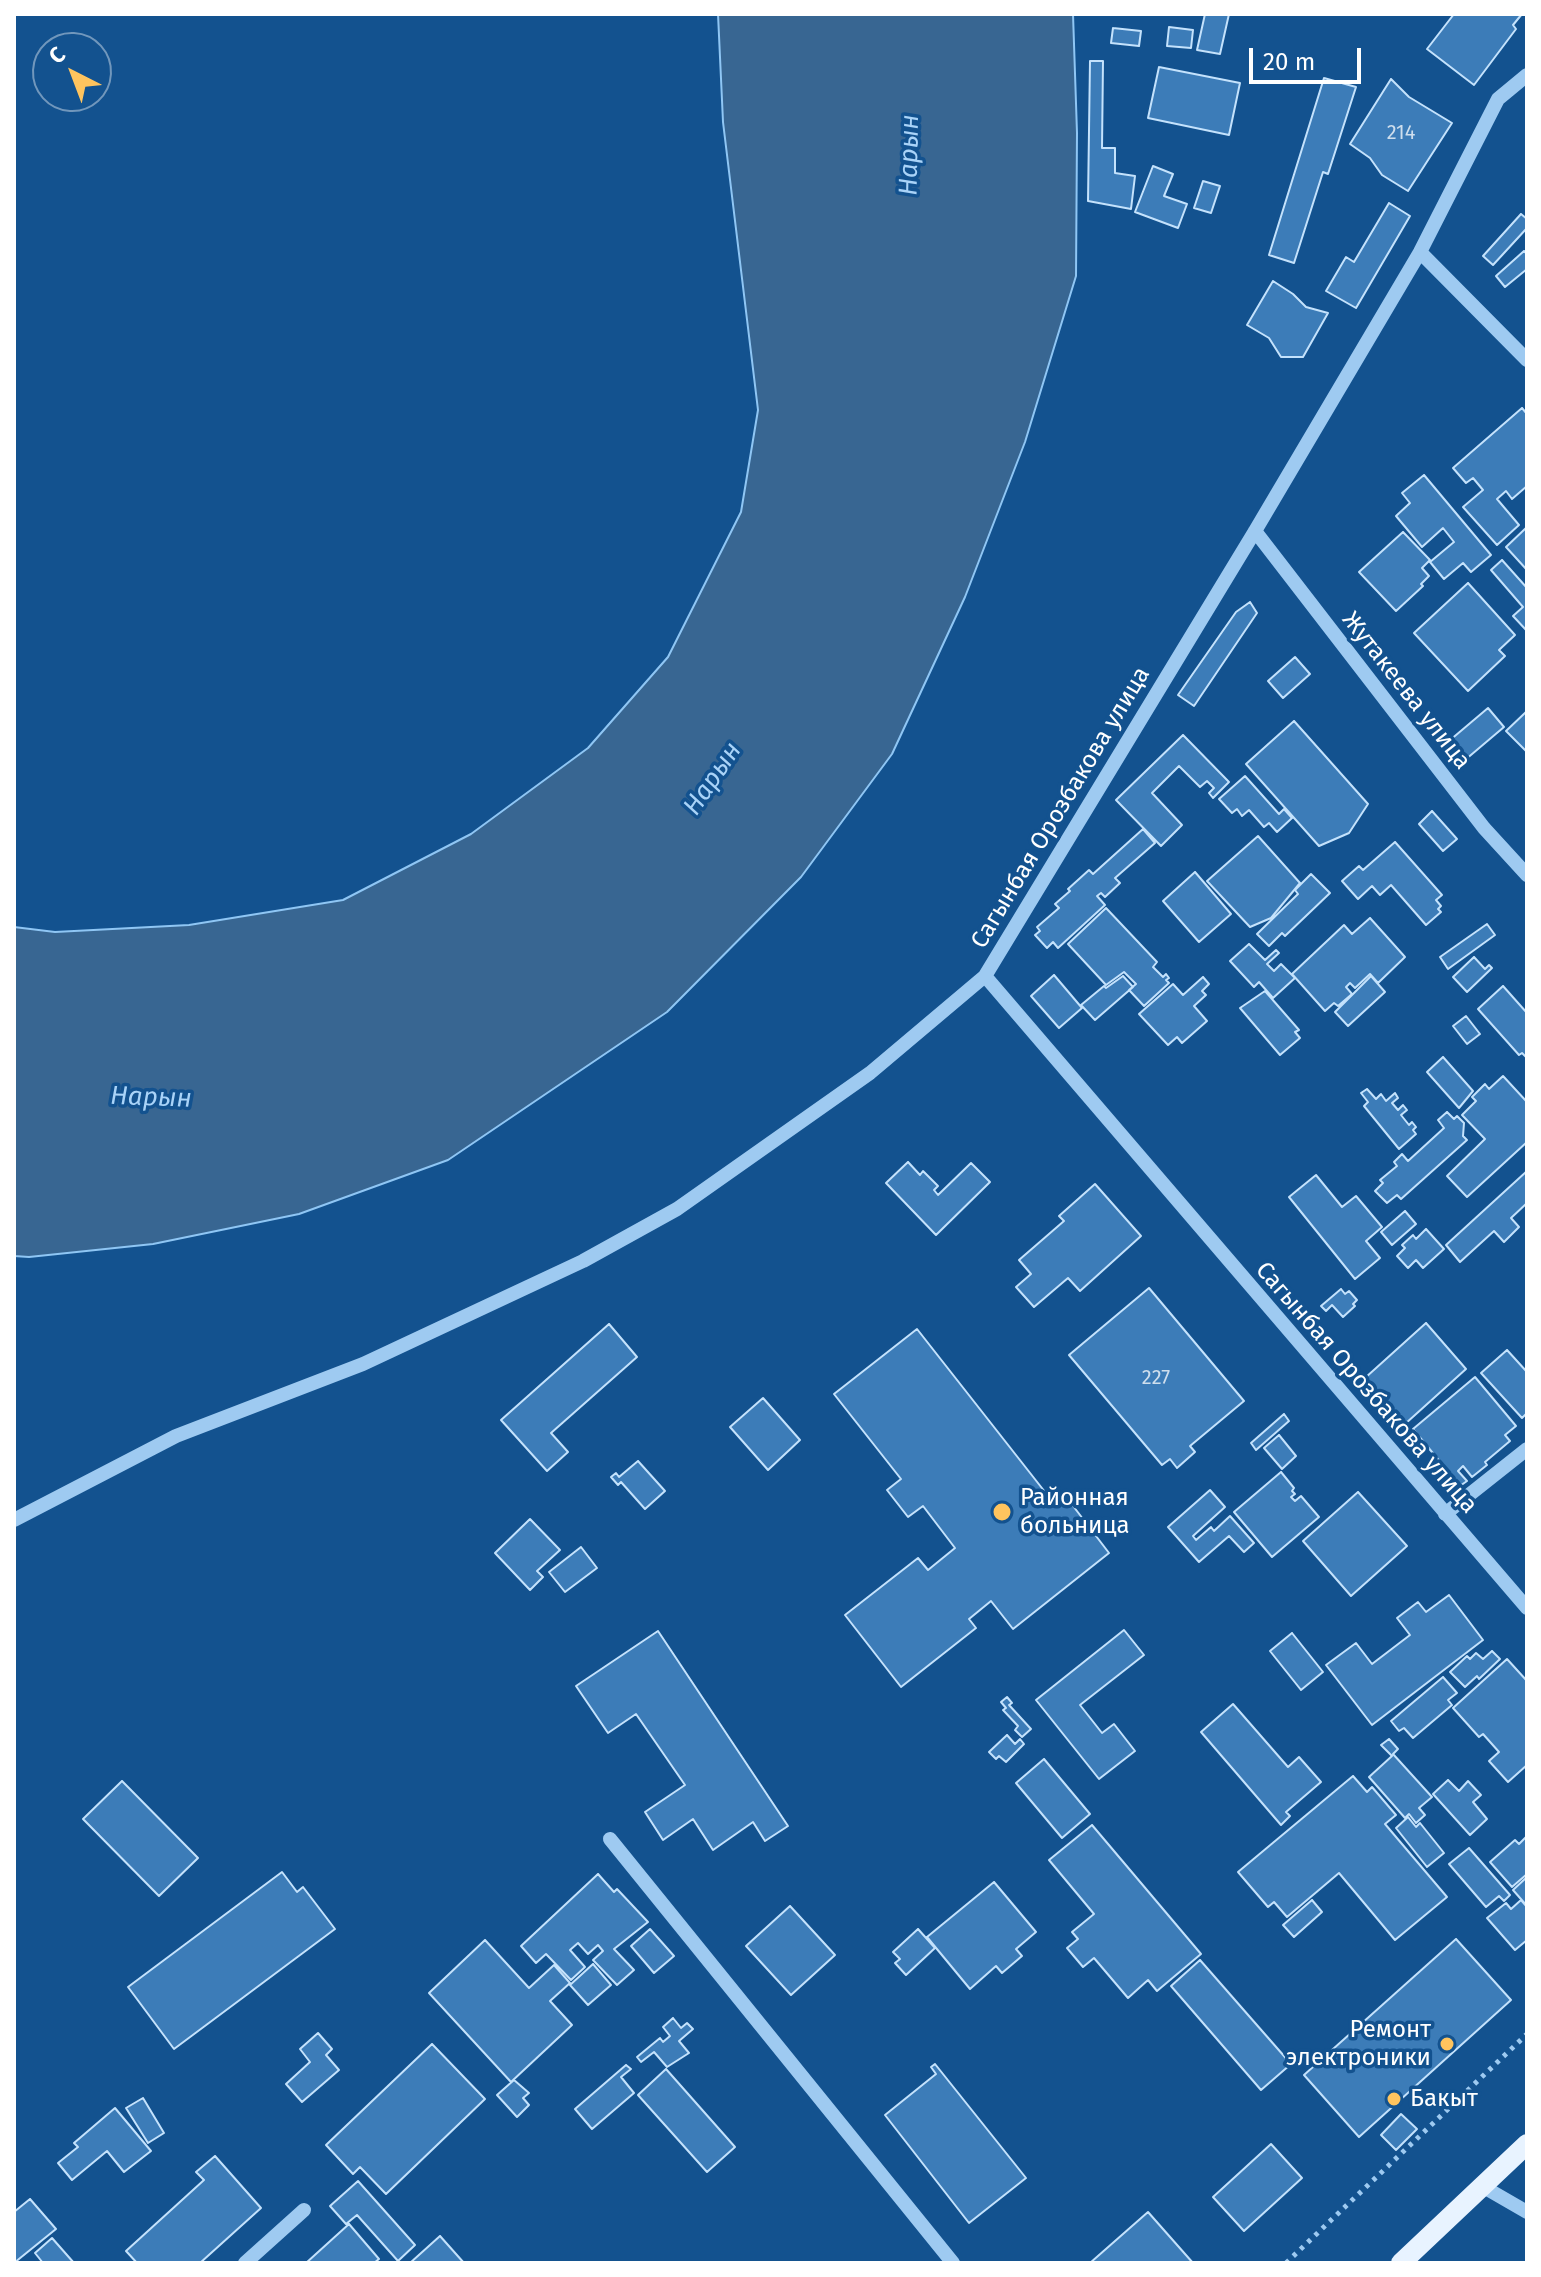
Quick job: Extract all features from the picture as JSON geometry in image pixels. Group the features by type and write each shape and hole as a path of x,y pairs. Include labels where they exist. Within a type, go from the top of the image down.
{"main road":[{"path":"1401,2263 1527,2144"}],"street":[{"name":"Сагынбая Орозбакова улица","path":"1527,75 1498,99 1420,252 985,976 1527,1608"},
{"path":"1420,252 1527,360"},
{"name":"Жутакеева улица","path":"1255,531 1484,828 1527,875"},
{"path":"14,1520 176,1436 363,1364 583,1261 663,1217 870,1073 985,976"},
{"path":"1445,1514 1527,1449"},
{"path":"610,1839 953,2263"},
{"path":"1482,2186 1527,2212"},
{"path":"245,2263 304,2210"}],"path":[{"path":"1286,2263 1527,2034"}],"water":[{"name":"Нарын","path":"718,14 1073,14 1077,133 1076,276 1025,442 965,597 892,754 801,877 667,1012 448,1160 299,1214 153,1244 14,1256 14,927 55,932 189,925 343,900 471,834 588,748 668,657 741,512 758,410 723,122"}],"building":[{"path":"1205,14 1229,14 1220,54 1197,50"},
{"path":"1454,14 1522,14 1513,25 1516,29 1474,85 1427,49"},
{"path":"1169,27 1193,30 1191,48 1167,46"},
{"path":"1113,28 1141,31 1139,46 1111,43"},
{"path":"1090,61 1103,61 1102,148 1115,148 1115,173 1135,176 1131,209 1088,201"},
{"path":"1159,67 1240,83 1229,135 1148,118"},
{"path":"1324,78 1356,87 1328,174 1323,172 1294,263 1269,255"},
{"path":"1391,79 1409,97 1452,123 1408,191 1382,175 1370,158 1350,144"},
{"path":"1153,166 1173,174 1164,196 1187,204 1178,228 1135,212"},
{"path":"1203,181 1220,186 1211,213 1194,208"},
{"path":"1389,203 1410,216 1356,308 1326,291 1346,257 1354,262"},
{"path":"1521,214 1527,219 1527,228 1493,265 1483,256"},
{"path":"1524,251 1527,254 1527,269 1505,287 1496,276"},
{"path":"1273,281 1306,307 1328,313 1303,357 1281,357 1269,338 1247,325"},
{"path":"1522,408 1527,414 1527,486 1512,499 1506,491 1497,499 1519,525 1497,545 1463,507 1483,490 1473,478 1466,483 1453,468"},
{"path":"1424,475 1491,555 1471,572 1463,563 1444,579 1430,562 1454,542 1443,528 1422,547 1396,516 1410,503 1402,493"},
{"path":"1527,527 1527,570 1506,547"},
{"path":"1403,532 1430,560 1422,568 1429,576 1421,584 1423,586 1396,611 1359,572"},
{"path":"1502,560 1527,588 1527,631 1513,616 1523,607 1491,570"},
{"path":"1468,583 1515,635 1499,650 1505,656 1468,691 1414,633"},
{"path":"1250,602 1257,613 1194,706 1178,695 1236,612"},
{"path":"1295,657 1310,674 1283,698 1268,681"},
{"path":"1488,708 1504,727 1465,760 1449,741"},
{"path":"1527,711 1527,752 1506,731"},
{"path":"1294,721 1368,804 1349,833 1319,846 1246,764"},
{"path":"1183,735 1229,782 1213,798 1209,793 1214,788 1207,781 1200,787 1179,766 1152,793 1182,825 1161,846 1116,800"},
{"path":"1245,776 1279,814 1284,809 1292,818 1277,832 1269,823 1264,827 1249,810 1242,816 1237,809 1232,813 1219,799"},
{"path":"1432,811 1457,839 1443,851 1419,824"},
{"path":"1143,829 1155,843 1115,878 1120,883 1105,897 1101,893 1097,896 1105,905 1058,948 1053,942 1047,948 1035,935 1040,931 1037,927 1059,908 1055,904 1089,870 1093,874"},
{"path":"1258,836 1300,883 1271,918 1250,927 1207,881"},
{"path":"1395,842 1442,895 1436,900 1441,912 1426,925 1391,885 1380,895 1372,886 1358,899 1342,881 1359,866 1363,870"},
{"path":"1195,872 1231,914 1199,942 1163,901"},
{"path":"1311,874 1330,893 1285,936 1282,933 1269,946 1257,934 1298,894 1295,890"},
{"path":"1106,908 1157,962 1153,967 1163,977 1166,974 1169,978 1166,980 1169,983 1144,1006 1129,990 1136,984 1124,972 1106,985 1068,944"},
{"path":"1370,918 1405,957 1378,983 1370,974 1355,988 1350,983 1346,987 1352,994 1338,1006 1334,1003 1325,1011 1292,974 1344,925 1352,934"},
{"path":"1487,924 1495,935 1448,969 1440,957"},
{"path":"1249,944 1265,960 1276,950 1279,953 1267,964 1274,971 1281,964 1295,978 1273,998 1259,982 1254,987 1230,961"},
{"path":"1474,957 1485,969 1489,965 1492,968 1467,992 1453,977"},
{"path":"1054,975 1082,1008 1059,1028 1031,996"},
{"path":"1123,976 1133,987 1095,1020 1081,1005 1104,986 1106,988"},
{"path":"1371,976 1385,992 1348,1026 1335,1012"},
{"path":"1203,977 1209,984 1202,991 1206,995 1194,1006 1207,1021 1182,1043 1177,1037 1168,1045 1139,1014 1173,984 1183,995"},
{"path":"1503,986 1527,1013 1527,1058 1522,1053 1519,1055 1478,1009"},
{"path":"1265,991 1299,1030 1295,1032 1300,1038 1280,1055 1240,1008"},
{"path":"1466,1016 1480,1034 1467,1044 1453,1026"},
{"path":"1443,1057 1473,1091 1459,1108 1427,1072"},
{"path":"1503,1076 1527,1102 1527,1142 1467,1197 1447,1176 1485,1139 1462,1115 1476,1101 1472,1097 1485,1084 1489,1089"},
{"path":"1367,1089 1376,1099 1381,1094 1386,1101 1395,1093 1398,1098 1392,1103 1398,1110 1403,1105 1407,1110 1401,1115 1409,1125 1412,1122 1416,1127 1413,1130 1416,1134 1399,1149 1364,1106 1368,1102 1361,1093"},
{"path":"1447,1112 1464,1123 1463,1136 1467,1140 1401,1199 1397,1195 1387,1203 1375,1191 1383,1183 1380,1180 1397,1166 1394,1162 1402,1154 1408,1161 1444,1128 1438,1120"},
{"path":"908,1162 920,1175 923,1171 938,1186 934,1190 938,1195 971,1163 990,1182 936,1235 886,1183"},
{"path":"1527,1171 1527,1203 1511,1218 1519,1227 1504,1242 1494,1231 1460,1262 1446,1245"},
{"path":"1316,1175 1342,1207 1356,1196 1382,1227 1366,1241 1380,1258 1355,1279 1289,1197"},
{"path":"1095,1184 1141,1236 1080,1291 1068,1278 1034,1307 1016,1287 1031,1274 1019,1260 1064,1221 1059,1216"},
{"path":"1405,1211 1416,1224 1392,1245 1381,1232"},
{"path":"1426,1229 1444,1249 1423,1268 1416,1260 1408,1268 1397,1256 1405,1248 1402,1245 1413,1235 1416,1239"},
{"path":"1149,1288 1244,1401 1190,1446 1195,1452 1177,1468 1170,1459 1162,1465 1069,1355"},
{"path":"1341,1289 1345,1294 1349,1291 1357,1300 1343,1317 1332,1305 1326,1311 1321,1306"},
{"path":"1426,1323 1466,1369 1405,1424 1365,1378"},
{"path":"609,1324 637,1357 551,1433 568,1452 547,1471 501,1420"},
{"name":"Районная больница","path":"917,1329 1056,1506 1067,1498 1109,1553 1013,1629 991,1601 969,1619 976,1628 901,1687 845,1615 918,1558 928,1570 955,1548 923,1506 908,1517 887,1490 901,1479 834,1394"},
{"path":"1507,1350 1527,1372 1527,1413 1522,1418 1481,1373"},
{"path":"1475,1377 1516,1426 1505,1435 1510,1441 1472,1477 1463,1466 1458,1471 1467,1481 1460,1486 1413,1429"},
{"path":"763,1398 800,1440 768,1470 730,1427"},
{"path":"1284,1414 1289,1421 1256,1450 1251,1443"},
{"path":"1279,1435 1296,1456 1282,1469 1264,1448"},
{"path":"638,1461 665,1491 645,1509 621,1482 618,1485 611,1477 616,1473 619,1477"},
{"path":"1281,1472 1294,1488 1292,1491 1295,1494 1291,1497 1295,1501 1301,1496 1319,1517 1272,1557 1234,1512"},
{"path":"1210,1490 1225,1507 1193,1536 1196,1540 1211,1527 1214,1531 1230,1516 1254,1543 1244,1552 1229,1536 1199,1562 1168,1527"},
{"path":"1358,1492 1407,1546 1351,1596 1303,1541"},
{"path":"530,1519 560,1550 537,1571 543,1577 530,1590 495,1553"},
{"path":"581,1547 597,1568 565,1592 549,1572"},
{"path":"1449,1595 1483,1640 1372,1725 1326,1665 1356,1643 1372,1664 1410,1635 1397,1618 1418,1602 1426,1612"},
{"path":"1124,1630 1144,1655 1080,1705 1102,1733 1114,1724 1135,1751 1099,1779 1036,1700"},
{"path":"658,1631 788,1826 765,1841 753,1822 713,1850 693,1819 663,1840 645,1812 685,1785 636,1714 608,1733 576,1686"},
{"path":"1292,1633 1323,1672 1301,1690 1270,1651"},
{"path":"1492,1651 1500,1659 1479,1679 1477,1676 1465,1687 1450,1672 1467,1656 1470,1659 1476,1653 1483,1659"},
{"path":"1507,1659 1527,1681 1527,1765 1508,1782 1489,1761 1499,1752 1483,1734 1479,1737 1453,1708"},
{"path":"1443,1677 1457,1693 1448,1700 1452,1705 1413,1738 1404,1728 1399,1731 1391,1721"},
{"path":"1007,1697 1012,1703 1009,1705 1031,1729 1022,1737 1015,1730 1018,1726 1003,1710 1006,1708 1001,1702"},
{"path":"1233,1704 1288,1767 1299,1757 1321,1782 1286,1812 1290,1816 1281,1825 1201,1732"},
{"path":"1007,1735 1015,1744 1020,1739 1024,1744 1006,1762 999,1756 996,1759 989,1752"},
{"path":"1389,1739 1398,1749 1393,1754 1432,1797 1419,1808 1425,1815 1416,1823 1409,1814 1405,1818 1369,1777 1392,1756 1381,1745"},
{"path":"1044,1759 1090,1814 1062,1838 1016,1783"},
{"path":"1353,1776 1367,1792 1372,1787 1396,1815 1385,1824 1447,1897 1395,1940 1339,1873 1287,1917 1274,1902 1268,1907 1238,1872"},
{"path":"1448,1780 1459,1791 1468,1781 1481,1795 1473,1802 1487,1819 1470,1835 1433,1794"},
{"path":"122,1781 198,1858 159,1896 83,1819"},
{"path":"1408,1817 1416,1827 1420,1823 1444,1853 1427,1867 1396,1828"},
{"path":"1092,1825 1201,1954 1157,1991 1148,1980 1128,1998 1094,1958 1083,1967 1067,1948 1078,1939 1072,1932 1094,1914 1049,1860"},
{"path":"1527,1836 1527,1874 1512,1887 1490,1862 1515,1840 1519,1844"},
{"path":"1469,1848 1510,1895 1504,1901 1499,1896 1486,1907 1449,1864"},
{"path":"282,1872 297,1892 303,1887 335,1929 174,2049 128,1987"},
{"path":"598,1874 648,1922 614,1949 634,1970 617,1985 593,1960 603,1951 598,1945 588,1954 578,1943 570,1950 585,1967 571,1980 546,1954 536,1963 521,1946"},
{"path":"1527,1877 1527,1906 1513,1890"},
{"path":"994,1882 1036,1932 1016,1949 1022,1956 1002,1973 996,1966 970,1989 927,1937"},
{"path":"1312,1900 1322,1912 1294,1937 1283,1925"},
{"path":"1521,1900 1527,1907 1527,1940 1515,1950 1487,1918 1506,1903 1511,1909"},
{"path":"790,1906 835,1955 791,1995 746,1946"},
{"path":"650,1929 674,1956 654,1973 631,1946"},
{"path":"918,1929 935,1948 906,1975 895,1963 900,1959 893,1952"},
{"path":"1456,1939 1511,2000 1359,2137 1304,2075"},
{"path":"485,1940 529,1988 554,1965 570,1983 550,2001 572,2025 511,2082 429,1993"},
{"path":"1200,1960 1291,2064 1261,2090 1171,1986"},
{"path":"593,1964 611,1985 588,2005 570,1985"},
{"path":"673,2018 681,2028 687,2023 693,2029 679,2041 689,2053 667,2067 654,2052 641,2062 637,2057 660,2038 663,2042 670,2036 663,2027"},
{"path":"318,2033 332,2049 326,2055 339,2070 302,2102 286,2084 310,2062 300,2049"},
{"path":"432,2044 485,2099 386,2194 360,2167 353,2174 326,2145"},
{"path":"935,2064 1026,2178 969,2223 885,2115 936,2074 931,2067"},
{"path":"626,2065 631,2069 621,2077 634,2093 592,2129 575,2109"},
{"path":"666,2069 735,2147 707,2172 638,2095"},
{"path":"514,2080 529,2093 523,2098 529,2105 517,2117 497,2095"},
{"path":"143,2098 164,2133 148,2143 126,2108"},
{"path":"115,2108 151,2151 124,2172 107,2151 72,2180 58,2163 78,2147 74,2143"},
{"path":"1401,2114 1417,2129 1396,2150 1381,2135"},
{"path":"1271,2144 1302,2178 1244,2231 1213,2197"},
{"path":"215,2156 261,2208 200,2263 137,2263 126,2251 204,2180 196,2172"},
{"path":"358,2181 415,2245 398,2261 357,2215 346,2224 330,2206"},
{"path":"30,2199 56,2229 14,2263 14,2212"},
{"path":"1148,2212 1193,2263 1090,2263"},
{"path":"349,2224 379,2259 374,2263 306,2263"},
{"path":"440,2236 464,2263 410,2263"},
{"path":"52,2238 74,2263 43,2263 35,2253"}],"place":[{"name":"Районная больница","path":"1002,1512"},
{"name":"Ремонт электроники","path":"1447,2044"},
{"name":"Бакыт","path":"1394,2099"}]}
